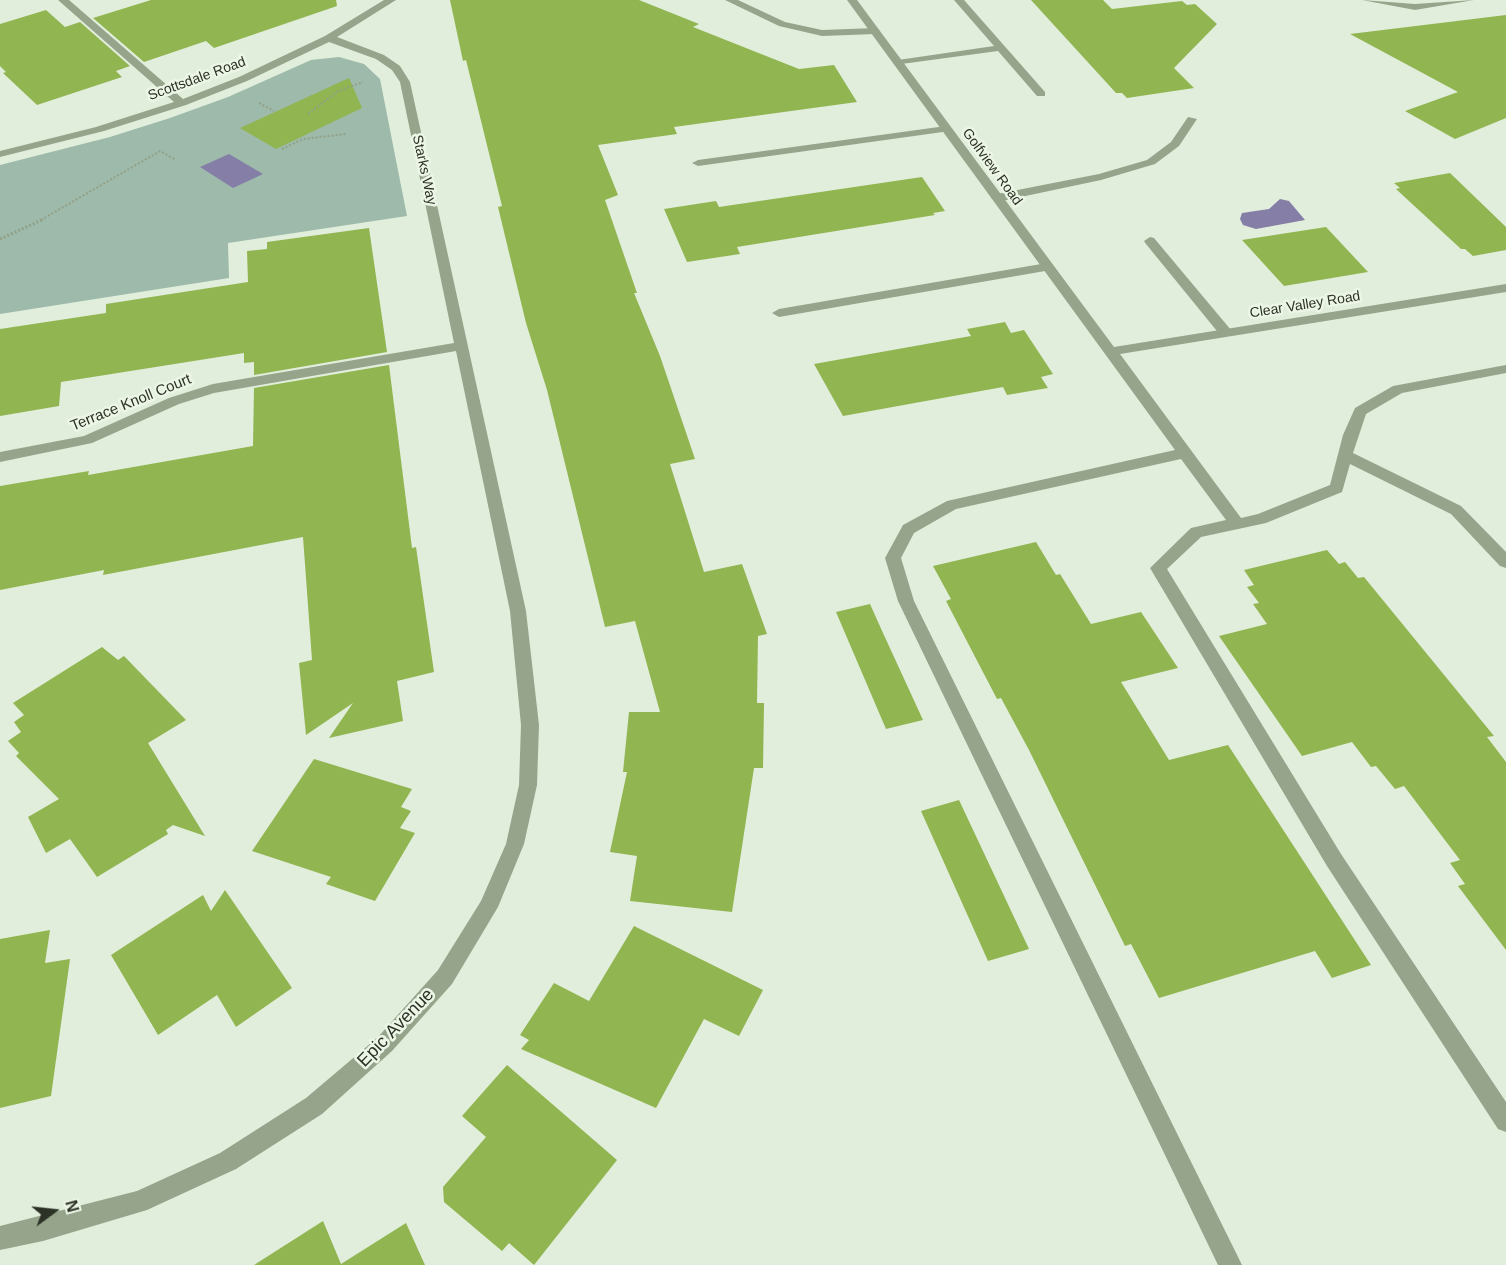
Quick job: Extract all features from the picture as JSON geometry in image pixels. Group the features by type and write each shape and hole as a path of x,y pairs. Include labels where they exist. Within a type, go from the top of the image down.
{"street":[{"path":"63,0 182,103"},
{"name":"Scottsdale Road","path":"0,154 100,129 182,103 243,80 329,38 391,0"},
{"path":"730,0 782,24 822,33 875,31"},
{"name":"Golfview Road","path":"852,0 1108,352 1237,524"},
{"path":"959,0 1041,94"},
{"path":"1367,0 1415,7 1469,0"},
{"name":"Starks Way","path":"329,38 380,57 396,68 405,82 519,611"},
{"path":"898,63 1001,48"},
{"path":"997,198 1101,177 1151,162 1175,144 1192,119"},
{"path":"698,163 946,129"},
{"path":"1150,241 1226,333"},
{"path":"779,313 1047,267"},
{"name":"Clear Valley Road","path":"1108,352 1506,288"},
{"name":"Terrace Knoll Court","path":"0,457 87,440 174,401 213,389 463,346"},
{"path":"1506,369 1398,389 1360,411 1337,488 1261,519 1196,532 1158,568 1334,860 1506,1121"},
{"path":"1185,453 952,505 908,529 893,558 906,601 1230,1265"},
{"path":"1345,455 1456,510 1506,562"},
{"name":"Epic Avenue","path":"0,1238 43,1229 139,1202 228,1161 314,1106 385,1044 445,977 488,907 514,844 528,785 530,725 519,611"}],"path":[{"path":"308,114 338,92 369,81"},
{"path":"282,149 303,140 346,134"},
{"path":"0,239 44,219 160,151 176,160"}],"green space":[{"path":"339,57 364,64 380,79 407,216 228,243 229,278 0,314 0,165 110,137 170,118 228,97 311,60"}],"shaded area":[{"path":"229,154 263,174 233,188 200,167"},
{"path":"1280,199 1289,201 1305,220 1256,229 1243,225 1240,219 1242,213 1269,209"}],"building":[{"path":"151,0 336,0 337,6 214,48 206,41 144,62 93,18"},
{"path":"450,0 639,0 699,24 693,27 799,69 834,65 857,102 674,127 677,134 598,145 618,195 605,200 637,293 634,293 660,356 695,459 670,464 704,572 742,564 767,634 758,636 757,703 764,703 763,768 754,768 732,912 630,901 637,856 610,852 627,772 623,772 629,712 660,712 635,621 605,627 547,390 526,323 498,207 502,206 466,60 463,61"},
{"path":"1031,0 1103,0 1112,9 1182,1 1187,5 1195,4 1217,24 1174,68 1194,88 1127,98 1122,93 1116,93"},
{"path":"46,10 65,27 80,22 130,66 116,71 122,77 37,105 3,73 6,72 0,66 0,24"},
{"path":"1506,15 1506,118 1455,139 1405,111 1458,92 1350,34"},
{"path":"349,78 362,108 276,149 240,128"},
{"path":"1450,173 1506,227 1506,250 1473,256 1465,249 1461,249 1396,189 1400,188 1394,183"},
{"path":"922,177 945,211 933,213 935,215 737,247 740,254 687,262 664,209 716,201 719,207"},
{"path":"1326,227 1368,272 1284,286 1242,240"},
{"path":"369,228 387,352 254,375 254,362 244,363 244,353 61,382 59,406 0,416 0,329 106,313 106,304 248,282 247,251 267,249 267,242"},
{"path":"1005,322 1011,333 1024,330 1053,374 1041,377 1048,388 1007,395 1003,387 843,416 814,364 971,336 967,329"},
{"path":"389,365 412,548 416,547 434,672 397,681 403,721 329,738 353,703 306,735 299,663 312,660 303,537 103,575 104,570 0,590 0,486 89,471 88,475 253,446 254,388"},
{"path":"1036,542 1056,575 1060,574 1091,624 1141,612 1178,668 1121,682 1169,760 1228,745 1371,965 1332,978 1315,951 1159,998 1131,944 1125,946 1029,750 1001,698 997,699 946,601 951,599 933,566"},
{"path":"1327,550 1339,564 1345,562 1358,578 1364,577 1494,736 1487,737 1506,762 1506,950 1458,886 1465,884 1450,863 1460,860 1404,786 1395,789 1376,766 1371,767 1352,742 1302,756 1219,636 1267,624 1253,604 1259,603 1247,587 1254,585 1244,570"},
{"path":"870,604 923,720 886,729 836,612"},
{"path":"102,647 118,660 124,656 186,720 148,743 205,836 173,825 166,830 168,834 97,877 70,839 46,853 28,817 59,799 16,756 19,753 8,741 21,732 14,722 24,715 13,703"},
{"path":"314,759 412,789 401,807 411,811 400,828 415,833 375,901 326,884 331,877 252,851"},
{"path":"959,800 1029,949 988,961 921,811"},
{"path":"225,890 292,988 236,1027 217,995 158,1035 111,955 203,895 211,911"},
{"path":"634,926 763,990 739,1036 704,1019 656,1108 521,1049 529,1040 520,1035 554,983 589,1001"},
{"path":"50,930 45,963 70,959 51,1096 0,1108 0,939"},
{"path":"507,1065 617,1160 534,1265 509,1243 502,1251 444,1202 443,1187 486,1137 462,1116"},
{"path":"323,1221 341,1264 406,1223 425,1265 254,1265"}]}
